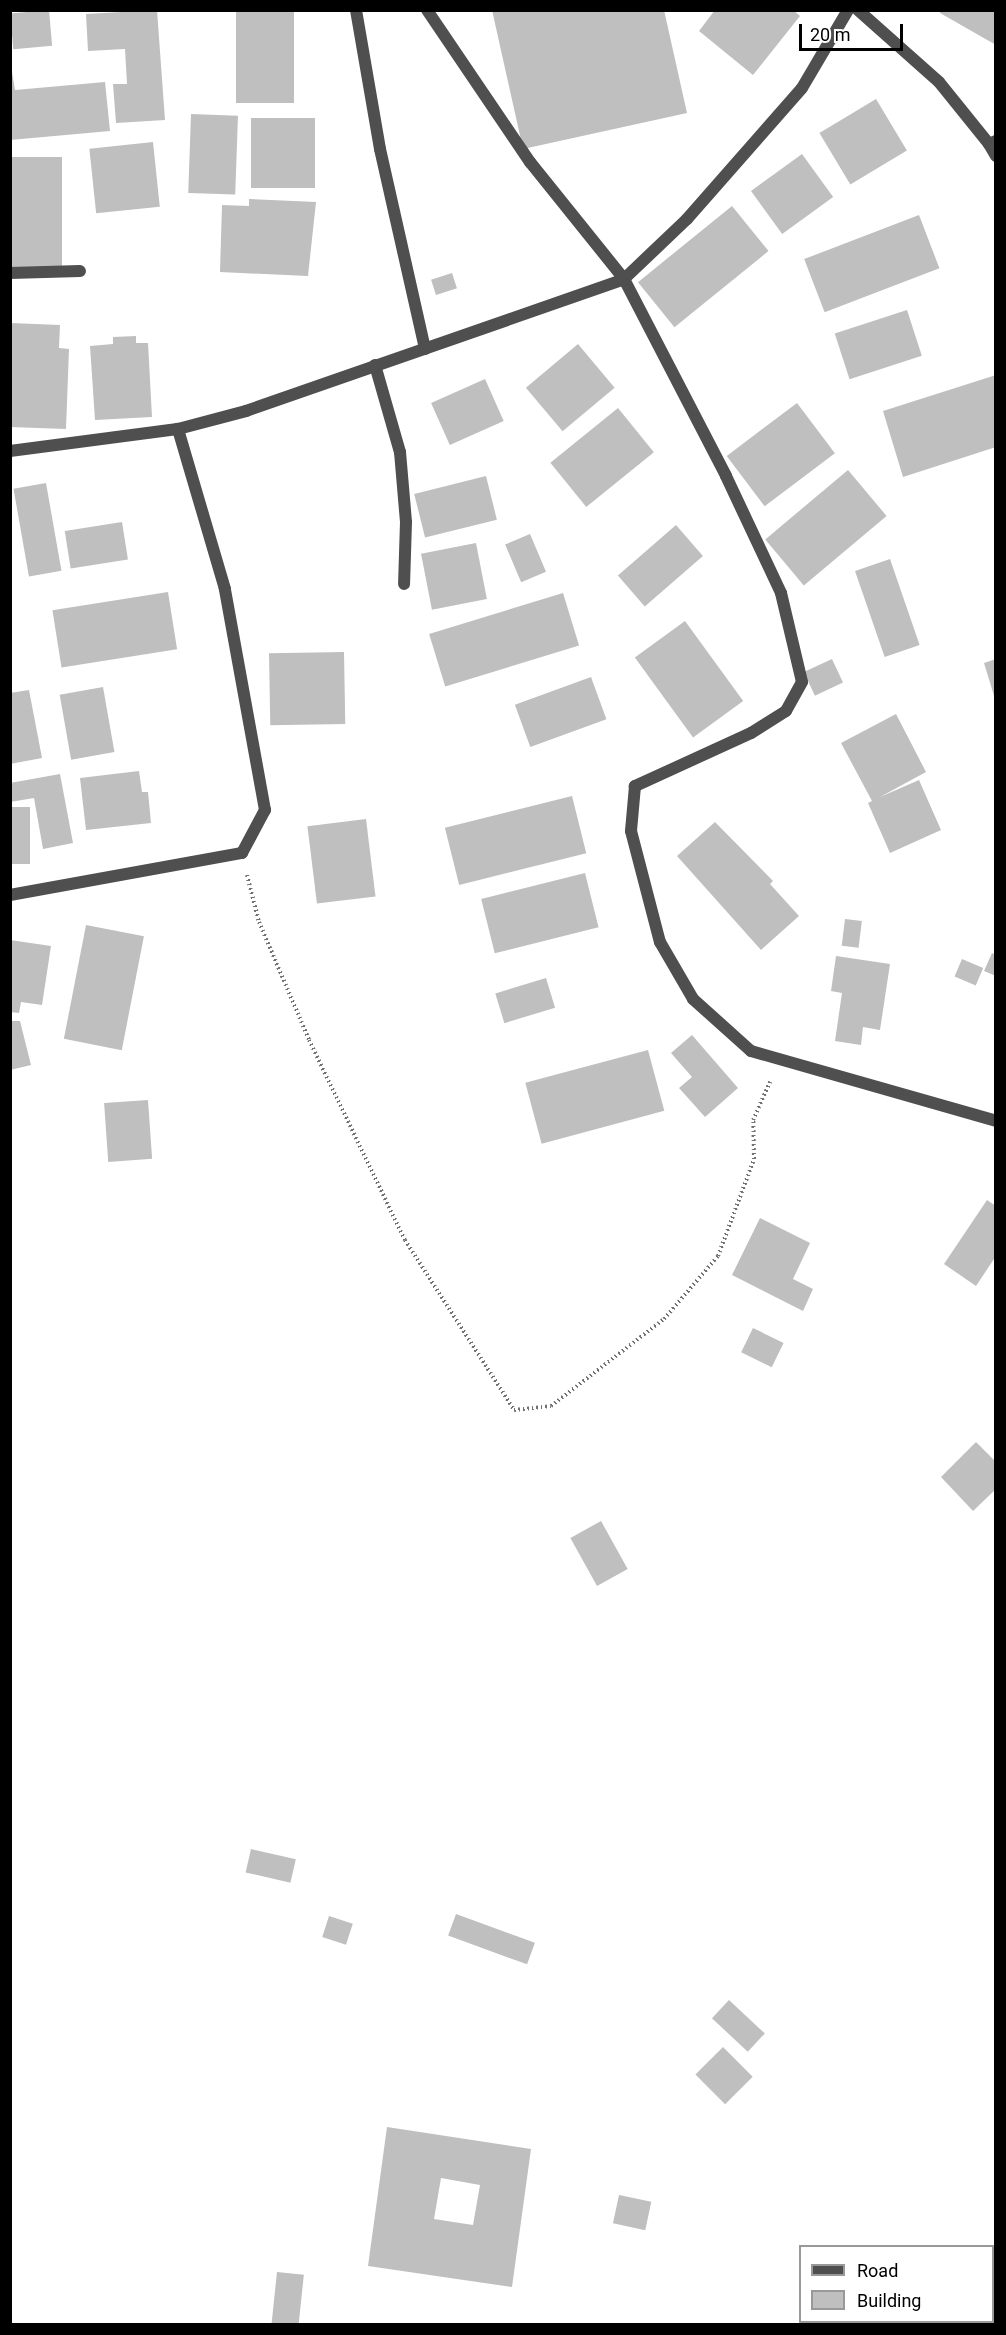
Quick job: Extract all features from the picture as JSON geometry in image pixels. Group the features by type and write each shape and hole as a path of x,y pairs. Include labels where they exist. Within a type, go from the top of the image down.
{"street":[{"path":"356,10 380,149 425,349"},
{"path":"427,10 530,162 624,279 726,476 781,593 802,682 786,711 751,733 635,786 631,831 660,942 693,999 751,1051 996,1121"},
{"path":"10,451 178,429 246,411 624,279 687,219 802,88 848,10"},
{"path":"858,10 939,82 992,142 996,156"},
{"path":"10,273 80,271"},
{"path":"375,365 400,452 406,522 404,584"},
{"path":"10,895 242,854 266,810 225,589 178,429"}],"path":[{"path":"242,854 264,933 309,1040 405,1240 514,1410 551,1406 664,1319 718,1256 754,1159 753,1120 780,1059"}],"building":[{"path":"49,10 52,46 13,49 10,13"},
{"path":"157,10 165,120 116,123 113,84 127,84 125,49 88,51 86,14"},
{"path":"236,10 294,10 294,103 236,103"},
{"path":"492,10 664,10 687,113 523,149"},
{"path":"715,10 793,10 800,16 753,75 699,31"},
{"path":"941,10 996,10 996,45 940,13"},
{"path":"10,60 15,90 105,82 110,131 10,140"},
{"path":"876,99 907,150 850,184 819,133"},
{"path":"191,114 238,116 235,195 188,193"},
{"path":"251,118 315,118 315,188 251,188"},
{"path":"153,142 160,207 96,213 89,149"},
{"path":"802,154 833,197 782,234 751,191"},
{"path":"10,157 62,157 62,271 10,271"},
{"path":"249,199 316,202 308,276 220,272 222,205 249,206"},
{"path":"732,206 769,251 674,327 638,282"},
{"path":"919,215 939,268 825,312 804,259"},
{"path":"452,273 457,288 436,295 431,280"},
{"path":"907,310 922,356 850,379 835,333"},
{"path":"10,323 60,325 59,348 69,349 66,429 10,427"},
{"path":"136,336 136,343 148,343 152,417 95,420 90,346 113,344 113,337"},
{"path":"578,344 615,388 563,431 526,388"},
{"path":"996,375 996,447 903,477 883,411"},
{"path":"485,379 504,421 450,445 431,403"},
{"path":"797,403 835,453 765,506 727,456"},
{"path":"618,408 654,452 586,507 550,463"},
{"path":"848,470 887,516 804,585 765,539"},
{"path":"486,476 497,520 425,538 414,494"},
{"path":"46,483 61,571 29,576 14,489"},
{"path":"122,522 128,560 71,569 65,531"},
{"path":"676,525 703,556 645,606 618,576"},
{"path":"530,534 546,572 521,582 505,545"},
{"path":"476,543 487,599 432,610 421,554"},
{"path":"890,559 920,645 885,657 855,571"},
{"path":"168,592 177,649 62,668 52,610"},
{"path":"563,593 579,646 445,687 429,634"},
{"path":"685,621 743,701 693,738 635,657"},
{"path":"344,652 345,724 270,725 269,653"},
{"path":"832,659 843,683 815,696 804,672"},
{"path":"996,659 996,698 995,699 984,663"},
{"path":"591,677 606,719 530,747 515,705"},
{"path":"103,687 114,752 71,760 60,695"},
{"path":"29,690 42,758 10,764 10,693"},
{"path":"896,714 926,772 880,797 919,780 941,830 890,853 868,803 872,801 841,743"},
{"path":"139,771 142,792 148,792 151,823 86,830 80,778"},
{"path":"60,774 73,843 43,849 34,798 10,802 10,783"},
{"path":"572,796 586,853 459,885 445,828"},
{"path":"10,807 30,807 30,864 10,864"},
{"path":"366,819 376,896 317,904 307,826"},
{"path":"715,822 773,881 770,884 799,916 761,950 677,856"},
{"path":"585,873 599,927 495,953 481,899"},
{"path":"845,919 862,921 859,948 842,946"},
{"path":"86,925 144,936 122,1050 64,1039"},
{"path":"10,940 51,946 42,1005 21,1002 19,1013 10,1012"},
{"path":"992,953 996,955 996,976 984,971"},
{"path":"836,956 890,964 880,1030 863,1027 861,1045 835,1041 842,993 831,991"},
{"path":"962,959 983,968 976,985 955,976"},
{"path":"546,978 555,1008 504,1023 495,993"},
{"path":"10,1021 20,1021 31,1065 10,1070"},
{"path":"692,1035 738,1088 705,1117 679,1088 692,1077 671,1053"},
{"path":"648,1050 664,1111 542,1144 525,1083"},
{"path":"148,1100 152,1159 108,1162 104,1103"},
{"path":"987,1200 996,1206 996,1256 976,1286 944,1264"},
{"path":"760,1218 810,1243 793,1279 813,1289 803,1311 732,1275"},
{"path":"753,1328 784,1343 772,1367 741,1352"},
{"path":"976,1442 996,1462 996,1489 973,1511 941,1477"},
{"path":"601,1521 628,1569 597,1586 570,1538"},
{"path":"251,1849 296,1859 290,1883 246,1872"},
{"path":"456,1914 535,1943 527,1964 448,1936"},
{"path":"329,1916 353,1924 346,1945 322,1937"},
{"path":"729,2000 765,2033 748,2052 712,2018"},
{"path":"723,2047 753,2077 725,2104 695,2075"},
{"path":"387,2127 531,2149 512,2287 368,2266","holes":["441,2178 480,2185 473,2225 434,2219"]},
{"path":"619,2195 651,2202 645,2230 613,2223"},
{"path":"277,2272 304,2275 299,2324 272,2324"}]}
